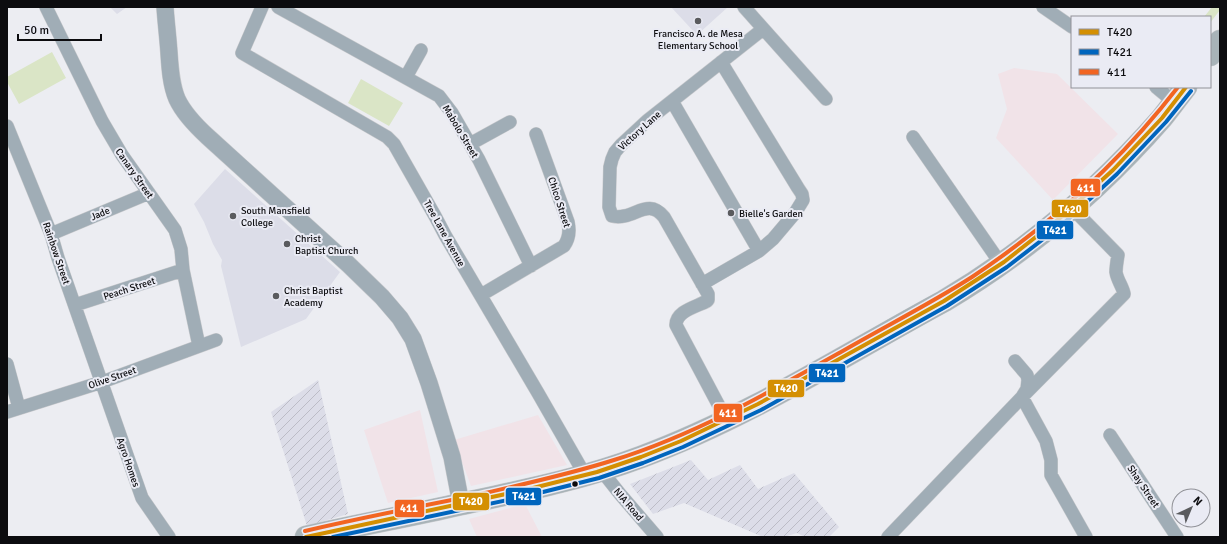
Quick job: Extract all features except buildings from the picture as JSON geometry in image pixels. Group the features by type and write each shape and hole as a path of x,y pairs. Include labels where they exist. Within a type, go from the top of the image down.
{"highway":[{"path":"1211,53 1220,42"},
{"path":"309,537 508,495 593,473 641,457 727,421 791,388 944,301 1002,264 1072,208 1087,194 1162,118 1180,94"}],"street":[{"name":"Canary Street","path":"46,7 102,121 122,155 175,230 181,249 183,270 199,346"},
{"path":"165,7 170,70 173,88 177,99 194,124 348,264 382,297 400,318 413,339 452,457 461,504"},
{"name":"Tree Lane Avenue","path":"262,7 242,53 387,137 394,144 445,235 481,295 593,473"},
{"name":"Mabolo Street","path":"278,7 439,96 452,113 470,144 531,266"},
{"path":"744,7 826,99"},
{"path":"1043,7 1071,26"},
{"name":"Victory Lane","path":"702,284 660,212 656,209 648,208 622,217 612,216 609,207 610,167 612,159 621,145 648,120 763,29"},
{"path":"406,78 421,50"},
{"path":"721,62 802,194 803,200 795,213 773,239 759,251 702,284 708,294 708,300 680,314 676,320 676,325 727,421"},
{"path":"1159,88 1180,94"},
{"path":"672,101 759,251"},
{"path":"470,144 510,122"},
{"name":"Rainbow Street","path":"7,126 51,234 58,258 102,382"},
{"name":"Chico Street","path":"481,295 564,246 567,242 569,229 568,222 536,134"},
{"path":"913,137 1002,264"},
{"name":"Jade","path":"51,234 149,193"},
{"path":"888,537 1022,397 1124,294 1116,273 1118,255 1072,208"},
{"name":"Peach Street","path":"75,305 183,270"},
{"name":"Olive Street","path":"13,410 102,382 216,340"},
{"path":"1015,361 1027,375 1028,380 1027,389 1022,397"},
{"path":"7,364 13,410"},
{"name":"Agro Homes","path":"102,382 142,498 169,537"},
{"path":"1022,397 1046,441 1051,460 1051,475 1086,537"},
{"name":"Shay Street","path":"1110,435 1178,537"},
{"name":"NIA Road","path":"593,473 620,494 657,537"}],"shaded area":[{"path":"110,7 127,7 117,14"},
{"name":"Francisco A. de Mesa Elementary School","path":"671,7 728,7 697,35"},
{"path":"1014,68 1057,74 1118,134 1053,200 996,138 1007,109 998,74"},
{"name":"Christ Baptist Academy","path":"225,169 340,272 306,319 241,347 221,266 222,260 194,204"},
{"path":"318,380 348,514 307,526 271,412"},
{"path":"420,410 438,492 388,503 364,430"},
{"path":"538,415 567,465 471,486 454,440"},
{"path":"691,460 708,480 740,465 758,489 794,473 839,527 829,537 805,537 797,533 784,537 763,537 684,503 653,514 630,484"},
{"path":"525,504 542,537 477,537 469,519"}],"green space":[{"path":"1212,7 1220,7 1220,10 1211,22 1211,16 1205,16"},
{"path":"52,52 66,78 19,104 7,82 7,77"},
{"path":"361,79 403,103 389,126 348,103"}],"transit line":[{"name":"411","path":"305,531 543,480 614,460 644,450 702,426 758,398 956,287 1001,257 1056,214 1083,190 1133,141 1177,88"},
{"name":"T420","path":"306,537 529,489 597,472 681,441 758,404 944,301 1004,262 1060,218 1113,170 1162,118 1185,88"},
{"name":"T421","path":"333,537 531,495 599,478 683,447 761,410 947,306 1007,267 1064,223 1117,174 1166,122 1191,91"}],"place":[{"name":"Francisco A. de Mesa Elementary School","path":"698,21"},
{"name":"Bielle's Garden","path":"731,213"},
{"name":"South Mansfield College","path":"233,216"},
{"name":"Christ Baptist Church","path":"287,244"},
{"name":"Christ Baptist Academy","path":"276,296"}]}
